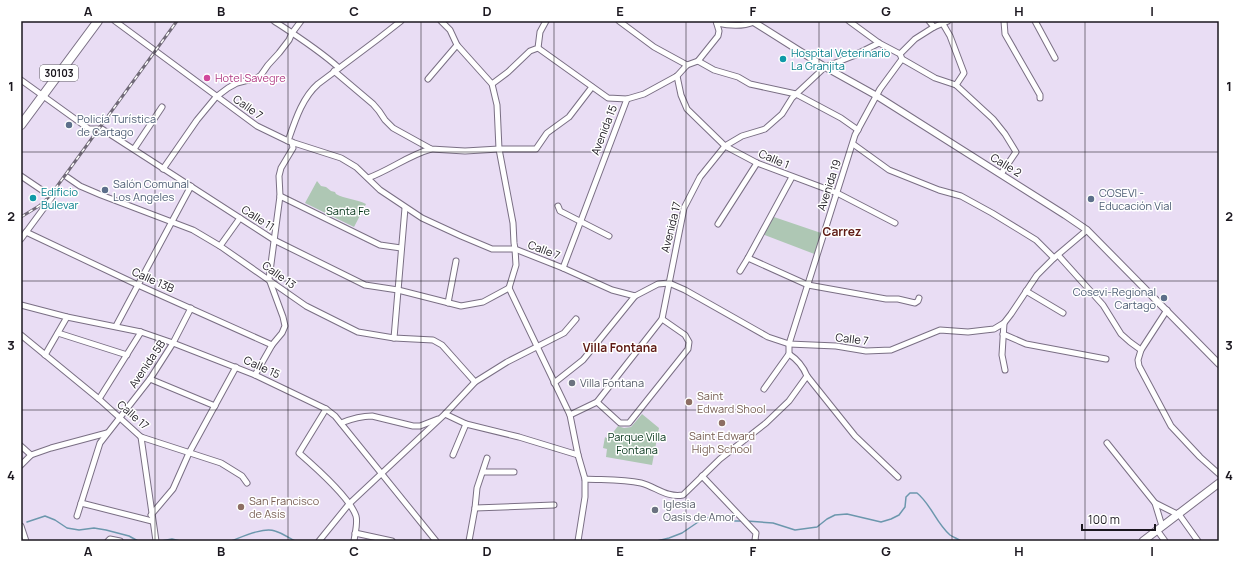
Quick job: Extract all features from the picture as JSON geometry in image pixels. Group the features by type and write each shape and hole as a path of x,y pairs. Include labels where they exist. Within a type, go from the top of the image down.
{"main road":[{"name":"30103","path":"21,125 98,21"},
{"path":"1146,540 1178,513 1219,483"}],"street":[{"name":"Calle 7","path":"115,21 256,126 290,142 341,158 356,167 380,190 422,218 492,249 515,249 612,290 635,296"},
{"path":"274,21 326,56 339,68"},
{"path":"163,169 197,120 216,97 237,83 257,78 261,75 283,49 301,21"},
{"path":"255,375 272,344 282,334 285,326 269,279 280,196 279,176 281,168 293,148 290,142 296,119 311,90 401,21"},
{"path":"440,21 450,30 457,45 492,84 497,105 499,149 513,223 516,265 509,288 570,414 578,455 585,479 585,497 578,541"},
{"path":"538,48 540,32 546,21"},
{"path":"619,21 654,46 687,65"},
{"path":"849,21 901,57 935,78 956,85 993,119 1005,134 1016,152 1001,174"},
{"path":"929,21 934,27"},
{"path":"1004,21 1005,34 1037,89 1040,98"},
{"path":"1035,21 1055,58"},
{"path":"716,22 739,26 753,22"},
{"path":"716,22 719,32 718,36 698,61 714,70 738,77 750,84 796,94 841,118 858,130"},
{"name":"Calle 2","path":"753,22 877,96 1087,230 1219,364"},
{"path":"946,22 964,73 956,85"},
{"name":"Avenida 19","path":"789,354 789,344 855,135 880,89 915,38 946,22"},
{"path":"825,66 853,56 879,42"},
{"path":"428,79 457,45"},
{"path":"492,84 508,72 530,51 538,48"},
{"path":"538,48 608,98 627,99"},
{"name":"Avenida 15","path":"563,268 627,99 644,94 677,76 687,65 698,61"},
{"name":"Avenida 17","path":"570,414 597,402 662,319 684,208 700,177 725,146 742,136 765,129 782,114 792,98 825,66"},
{"path":"334,71 373,104 384,120 394,128 431,148 465,151 536,149 547,133 569,117 592,87"},
{"name":"Calle 1","path":"677,76 681,95 688,109 725,146 757,163 837,193 895,223"},
{"name":"Calle 11","path":"21,80 89,129 102,129 274,240 365,285 398,290 461,306 483,302 509,288"},
{"path":"134,149 162,107"},
{"path":"853,144 889,170 939,190 961,196 992,213 1036,240 1054,258"},
{"path":"368,178 380,174 431,148"},
{"path":"718,224 757,163"},
{"path":"21,176 52,197 21,239"},
{"path":"740,271 792,177"},
{"name":"Calle 13","path":"67,178 80,186 101,195 193,230 220,246 306,306 358,332 394,338 433,340 438,342 475,382"},
{"path":"116,326 191,186"},
{"path":"280,196 380,245 401,248"},
{"path":"558,206 560,211 609,236"},
{"path":"394,338 405,208"},
{"path":"220,246 240,218"},
{"path":"1005,370 1002,355 1004,323 1037,275 1054,258 1087,230"},
{"name":"Calle 13B","path":"26,232 138,286 192,308 272,344"},
{"path":"1058,255 1103,305 1122,334 1141,350"},
{"path":"748,258 808,285 915,303 919,298"},
{"path":"448,303 456,261"},
{"name":"Calle 7","path":"669,283 685,290 768,337 789,344 836,346 866,351 891,350 940,330 968,332 994,329 1004,323"},
{"path":"554,382 583,360 635,296 658,284 669,283"},
{"path":"1026,291 1063,313"},
{"name":"Calle 15","path":"21,305 67,317 141,332 236,367 326,409 341,423 436,541"},
{"name":"Avenida 5B","path":"77,516 100,443 150,380 173,343 192,308"},
{"path":"1167,310 1141,350 1138,360 1171,426 1200,457 1219,474"},
{"path":"45,355 67,317"},
{"path":"319,541 349,504 445,414 475,382 507,362 564,333 576,319"},
{"path":"597,402 620,423 629,423 688,349 689,342 685,335 662,319"},
{"path":"99,399 141,332"},
{"path":"58,333 127,355"},
{"path":"1003,334 1026,344 1106,359"},
{"name":"Calle 17","path":"21,335 99,399 141,438 221,463 242,476 247,483"},
{"path":"764,389 789,354 804,367 807,376 855,436 898,477"},
{"path":"151,515 172,489 189,453 236,367"},
{"path":"585,479 632,482 643,484 664,493 676,496 683,495 720,458 766,423 788,401 807,376"},
{"path":"150,380 215,406"},
{"path":"326,409 299,453 315,467 349,504 356,517 354,541"},
{"path":"445,414 466,424 519,437 578,455"},
{"path":"341,423 358,417 372,416 404,425 420,426 440,418"},
{"path":"453,455 466,424"},
{"path":"21,465 31,455 50,448 107,433"},
{"path":"141,438 151,515 156,541"},
{"path":"1107,444 1155,502 1178,513 1198,541"},
{"path":"21,446 31,455"},
{"path":"469,541 477,488 486,458"},
{"path":"483,472 514,472"},
{"path":"702,476 756,533 756,541"},
{"path":"1155,502 1160,528 1165,541"},
{"path":"81,503 152,521"},
{"path":"475,508 554,505"},
{"path":"21,526 26,541"},
{"path":"355,533 392,541"},
{"path":"108,541 110,539 120,541"}],"green space":[{"name":"Santa Fe","path":"317,181 321,186 335,192 339,196 366,204 354,227 305,203"},
{"path":"771,216 824,234 817,255 762,234"},
{"name":"Parque Villa Fontana","path":"642,414 659,428 652,465 606,457 607,449 603,448 605,437 608,439 618,426 624,428 631,427"}],"waterway":[{"path":"747,521 773,523 795,530 817,527 835,515 847,514 881,522 899,515 905,507 906,497 910,493 917,493 922,497 945,530 950,535 961,541"},
{"path":"27,522 45,516 55,520 67,528 79,530 94,528 106,530 129,536 138,541"},
{"path":"657,541 682,533 704,518 716,517 728,521 743,521"},
{"path":"231,541 265,530 275,531 295,541"},
{"path":"161,541 172,539 180,541"}],"railway":[{"path":"21,217 39,206 50,196 177,21"}],"place":[{"name":"Hospital Veterinario La Granjita","path":"783,59"},
{"name":"Hotel Savegre","path":"207,78"},
{"name":"Policía Turística de Cartago","path":"69,125"},
{"name":"Salón Comunal Los Angeles","path":"105,190"},
{"name":"Edificio Bulevar","path":"33,198"},
{"name":"COSEVI - Educación Vial","path":"1091,199"},
{"name":"Cosevi-Regional Cartago","path":"1164,298"},
{"name":"Villa Fontana","path":"572,383"},
{"name":"Saint Edward Shool","path":"689,402"},
{"name":"Saint Edward High School","path":"722,423"},
{"name":"San Francisco de Asís","path":"241,507"},
{"name":"Iglesia Oasis de Amor","path":"655,510"}],"district":[{"name":"Carrez","path":"842,232"},
{"name":"Villa Fontana","path":"620,348"}]}
